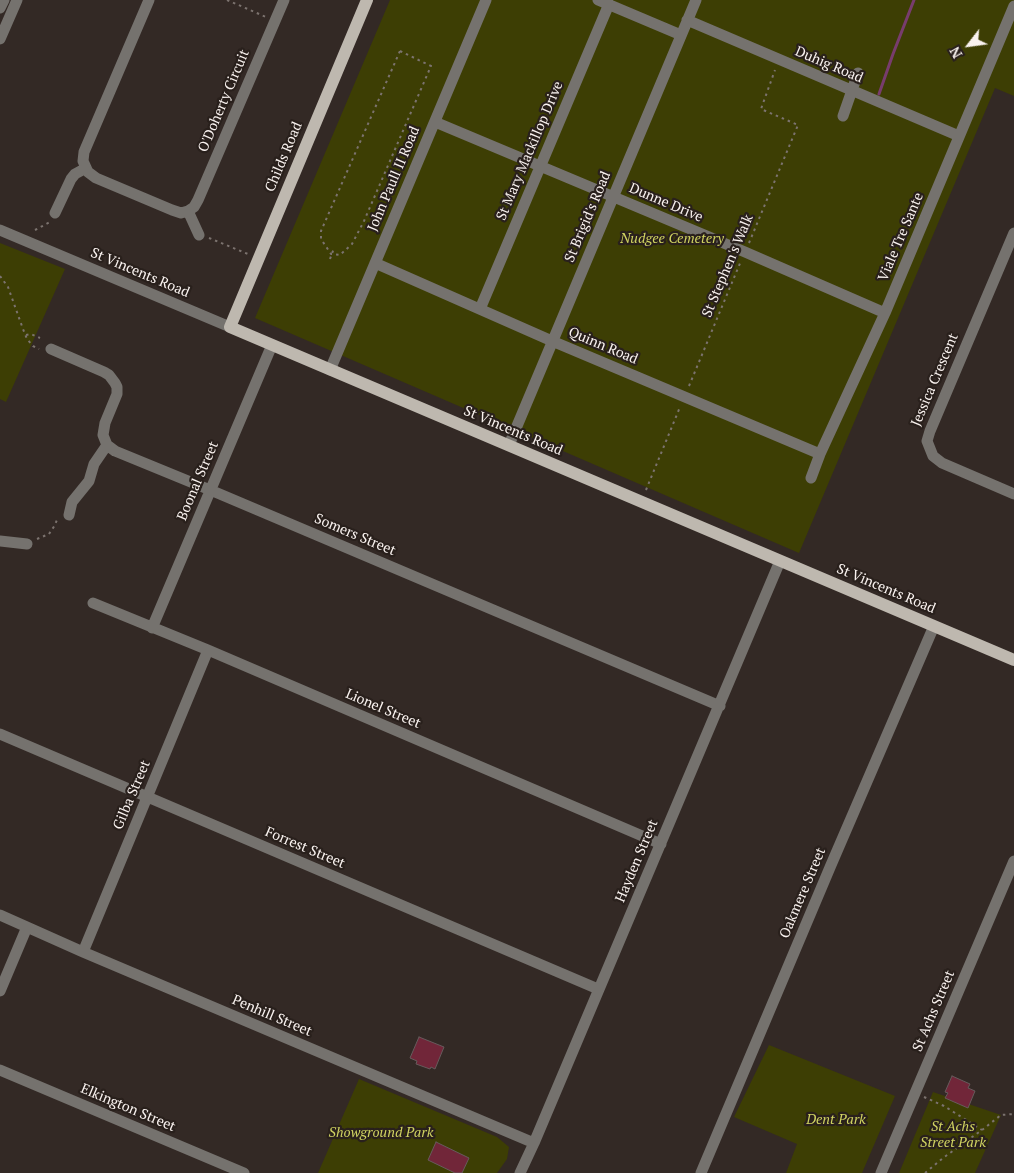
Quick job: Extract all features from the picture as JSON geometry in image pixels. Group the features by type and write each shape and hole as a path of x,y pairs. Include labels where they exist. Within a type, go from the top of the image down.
{"main road":[{"name":"Childs Road","path":"230,327 368,0"},
{"name":"St Vincents Road","path":"230,327 1014,660"}],"street":[{"path":"0,8 4,0"},
{"path":"0,39 17,0"},
{"path":"150,0 84,152 83,161 86,168 96,178 172,210 181,213 188,211 199,236"},
{"name":"O'Doherty Circuit","path":"188,211 194,207 198,200 284,0"},
{"name":"John Paull II Road","path":"330,370 486,0"},
{"name":"St Brigid's Road","path":"509,445 696,0"},
{"path":"603,2 681,35"},
{"name":"St Mary Mackillop Drive","path":"480,309 540,167 603,2"},
{"name":"Viale Tre Sante","path":"811,478 820,454 885,313 1014,6"},
{"name":"Duhig Road","path":"687,20 959,136"},
{"path":"843,116 858,73"},
{"name":"Dunne Drive","path":"435,122 885,313"},
{"path":"55,214 71,179 86,168"},
{"name":"St Vincents Road","path":"0,230 230,327"},
{"name":"Jessica Crescent","path":"1014,233 927,441 932,456 942,463 1014,494"},
{"name":"Quinn Road","path":"375,263 552,341 820,454"},
{"name":"Boonal Street","path":"152,628 272,345"},
{"path":"51,349 104,372 109,375 117,388 115,399 103,430 106,445 94,464 88,481 72,502 70,511"},
{"name":"Somers Street","path":"106,445 115,451 720,706"},
{"path":"0,541 27,544"},
{"name":"Hayden Street","path":"520,1173 780,561"},
{"name":"Lionel Street","path":"93,603 208,650 661,844"},
{"name":"Oakmere Street","path":"701,1173 934,626"},
{"name":"Gilba Street","path":"83,952 208,650"},
{"name":"Forrest Street","path":"0,734 598,989"},
{"name":"St Achs Street","path":"881,1173 1014,860"},
{"name":"Penhill Street","path":"0,915 534,1143"},
{"path":"0,991 27,927"},
{"name":"Elkington Street","path":"0,1070 244,1173"}],"path":[{"path":"227,0 275,21"},
{"path":"400,51 431,66 364,221 352,244 340,255 331,254 321,239 321,231 400,51"},
{"name":"St Stephen's Walk","path":"641,501 798,125 761,109 779,60"},
{"path":"35,230 52,220 55,214"},
{"path":"199,236 209,238 258,259"},
{"path":"330,259 334,248"},
{"path":"0,276 8,287 26,335 33,346 40,349 51,349"},
{"path":"26,335 30,334 40,338"},
{"path":"27,544 49,534 58,516 67,508 70,511"},
{"path":"915,1094 944,1106 982,1130"},
{"path":"925,1173 1001,1115 1014,1114"}],"green space":[{"name":"Nudgee Cemetery","path":"390,0 1014,0 1014,96 995,88 799,553 255,318"},
{"path":"0,243 65,269 6,402 0,399"},
{"name":"Dent Park","path":"769,1045 895,1096 862,1173 786,1173 797,1144 734,1117"},
{"name":"Showground Park","path":"359,1079 497,1137 509,1147 507,1159 497,1173 318,1173"},
{"name":"St Achs Street Park","path":"933,1092 1001,1115 975,1173 899,1173"}],"building":[{"path":"419,1037 444,1047 435,1069 416,1064 417,1061 410,1058"},
{"path":"952,1076 970,1084 968,1088 975,1091 968,1108 945,1098 948,1093 945,1092"},
{"path":"436,1142 469,1158 462,1173 455,1173 428,1160"}],"waterway":[{"path":"879,94 914,0"}]}
